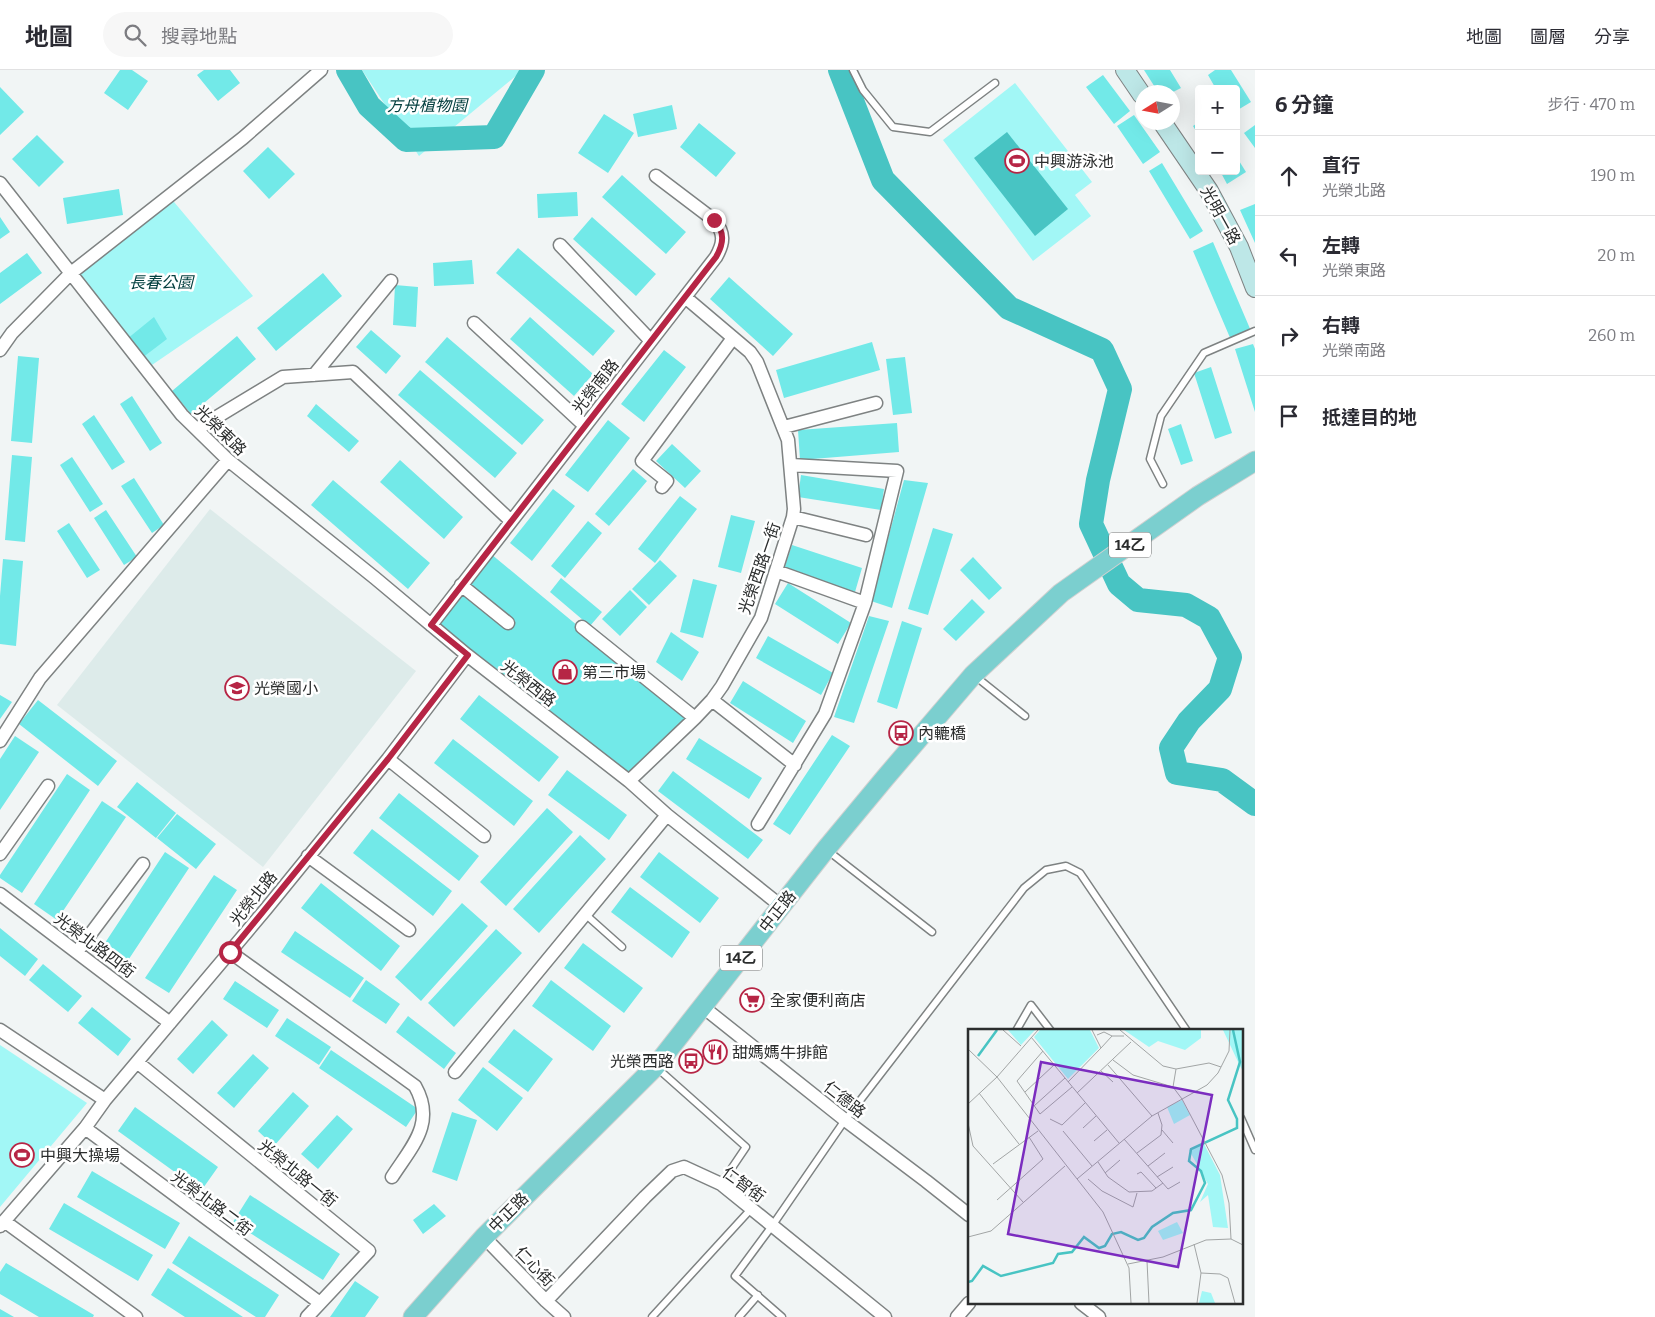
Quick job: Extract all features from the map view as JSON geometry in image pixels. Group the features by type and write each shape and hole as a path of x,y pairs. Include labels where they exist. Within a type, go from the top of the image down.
{"main road":[{"name":"中正路","path":"413,1317 484,1237 655,1066 826,849 974,675 1061,593 1198,496 1255,461"}],"street":[{"path":"0,350 12,333 71,273 243,138 321,70"},
{"path":"1125,70 1135,85"},
{"name":"光明一路","path":"1168,130 1210,191 1239,247 1255,288"},
{"name":"光榮南路","path":"431,625 722,248 723,237 720,227 714,220 656,176"},
{"name":"光榮東路","path":"0,183 182,415 228,460 468,655"},
{"path":"560,245 651,340"},
{"path":"314,375 391,281"},
{"name":"光榮西路一街","path":"629,781 696,718 712,700 761,618 793,518 788,440 757,362 750,352 685,297"},
{"path":"474,323 585,426"},
{"path":"662,487 667,480 642,461 733,338"},
{"path":"197,429 282,377 353,372 511,521"},
{"path":"784,427 876,403"},
{"path":"0,741 40,678 228,460"},
{"path":"758,824 825,714 865,603 897,471 791,465"},
{"path":"793,518 866,535"},
{"path":"776,571 865,603"},
{"path":"461,585 508,623"},
{"path":"582,627 696,718"},
{"name":"光榮北路","path":"2,1223 85,1128 105,1100 230,952 388,759 468,655"},
{"name":"光榮西路","path":"468,655 629,781 667,815 781,906"},
{"path":"712,700 795,765"},
{"path":"388,759 484,836"},
{"path":"0,854 48,786"},
{"path":"455,1072 667,815"},
{"path":"308,856 409,930"},
{"path":"77,952 143,864"},
{"name":"光榮北路四街","path":"0,894 170,1023"},
{"path":"230,952 415,1086 422,1099 424,1116 420,1132 392,1176"},
{"name":"仁德路","path":"703,1007 845,1120 926,1180 968,1214"},
{"path":"0,1030 105,1100"},
{"name":"光榮北路一街","path":"137,1062 369,1251 307,1317"},
{"name":"光榮北路二街","path":"85,1128 320,1303"},
{"name":"仁智街","path":"546,1301 645,1197 672,1171 684,1167 721,1184 885,1317"},
{"path":"2,1223 136,1317"},
{"name":"仁心街","path":"484,1237 564,1317"},
{"path":"957,1317 968,1304"},
{"path":"1082,1304 1099,1317"}],"lane":[{"path":"853,70 863,90 893,127 930,132 995,84"},
{"path":"1163,484 1150,459 1161,416 1204,353 1255,330"},
{"path":"974,675 1025,716"},
{"path":"826,849 932,932"},
{"path":"782,1317 735,1276 845,1120 1024,888 1046,870 1066,866 1080,874 1186,1029"},
{"path":"585,914 622,947"},
{"path":"1017,1029 1031,1005 1049,1029"},
{"path":"655,1066 746,1148 721,1184"},
{"path":"1242,1120 1255,1150"},
{"path":"652,1317 751,1209"},
{"path":"740,1317 758,1295"}],"shaded area":[{"path":"1007,132 1068,209 1035,236 974,158"},
{"name":"光榮國小","path":"210,509 416,671 263,867 57,705"}],"green space":[{"name":"方舟植物園","path":"362,70 523,70 419,156"},
{"name":"中興游泳池","path":"1015,83 1092,182 1075,195 1091,216 1033,261 943,140"},
{"name":"長春公園","path":"169,196 253,296 149,367 73,271"},
{"name":"中興大操場","path":"0,1045 87,1103 0,1207"}],"building":[{"path":"120,70 132,70 148,81 128,110 104,93"},
{"path":"204,70 230,70 240,83 218,101 197,75"},
{"path":"1144,70 1170,70 1179,85 1154,85"},
{"path":"1215,70 1231,70 1251,102 1240,109 1240,85 1214,85 1208,75"},
{"path":"1103,75 1130,111 1114,124 1086,87"},
{"path":"0,87 24,112 0,135"},
{"path":"672,105 677,129 638,137 633,114"},
{"path":"604,114 634,133 608,173 578,153"},
{"path":"1134,115 1135,130 1145,130 1160,152 1143,164 1117,126"},
{"path":"699,123 736,153 716,177 680,147"},
{"path":"1255,125 1255,148 1244,133"},
{"path":"37,135 64,162 39,187 12,159"},
{"path":"268,147 295,174 269,199 243,171"},
{"path":"1240,162 1246,172 1227,184 1222,175 1240,175"},
{"path":"1162,163 1203,231 1190,239 1149,171"},
{"path":"622,175 686,232 666,254 602,197"},
{"path":"119,189 123,215 67,224 63,198"},
{"path":"577,192 578,216 538,218 537,194"},
{"path":"1255,204 1255,243 1240,210"},
{"path":"0,217 10,232 0,239"},
{"path":"592,217 656,274 636,296 573,239"},
{"path":"1213,242 1251,331 1231,340 1193,251"},
{"path":"518,248 615,331 593,356 496,273"},
{"path":"27,253 42,273 0,304 0,273"},
{"path":"472,260 474,284 434,286 433,263"},
{"path":"323,273 342,296 276,351 257,328"},
{"path":"729,277 793,334 773,356 710,299"},
{"path":"395,285 418,287 416,327 393,325"},
{"path":"154,317 167,339 142,358 127,339"},
{"path":"530,317 593,374 574,396 510,339"},
{"path":"371,330 401,356 386,374 356,347"},
{"path":"237,336 256,359 191,414 172,391"},
{"path":"447,337 544,420 522,445 425,362"},
{"path":"872,342 880,370 784,398 776,370"},
{"path":"1253,344 1255,349 1255,412 1235,349"},
{"path":"664,350 686,367 644,422 621,404"},
{"path":"18,356 39,358 32,443 11,441"},
{"path":"905,357 912,413 893,415 886,359"},
{"path":"1211,367 1232,433 1215,439 1194,373"},
{"path":"420,370 517,453 495,478 398,395"},
{"path":"132,396 162,443 150,451 120,404"},
{"path":"316,404 359,441 349,452 307,416"},
{"path":"94,415 125,462 112,470 82,424"},
{"path":"608,420 630,438 588,492 565,475"},
{"path":"897,423 899,452 800,460 798,430"},
{"path":"1181,424 1193,461 1181,465 1168,429"},
{"path":"672,444 701,471 685,488 656,461"},
{"path":"12,455 32,457 25,542 5,540"},
{"path":"72,457 103,504 90,512 60,465"},
{"path":"400,460 463,517 444,539 380,482"},
{"path":"633,469 647,481 609,526 595,514"},
{"path":"801,475 884,489 881,510 798,497"},
{"path":"134,478 164,525 152,533 121,486"},
{"path":"333,480 430,563 408,589 311,505"},
{"path":"904,480 928,483 892,608 871,601"},
{"path":"553,489 575,506 532,561 510,543"},
{"path":"680,496 697,509 655,563 638,549"},
{"path":"106,510 137,557 124,565 94,518"},
{"path":"731,515 755,521 741,573 718,567"},
{"path":"588,521 602,533 565,578 551,566"},
{"path":"69,523 100,570 87,578 57,531"},
{"path":"933,528 953,534 928,615 908,609"},
{"path":"792,545 862,568 855,592 784,569"},
{"name":"第三市場","path":"491,554 689,718 628,774 437,625"},
{"path":"973,557 1002,588 989,600 960,570"},
{"path":"3,559 23,561 16,646 0,644 0,596"},
{"path":"660,560 677,576 649,605 632,589"},
{"path":"561,578 602,612 590,626 550,592"},
{"path":"693,579 717,585 703,638 680,632"},
{"path":"788,583 851,623 838,644 775,604"},
{"path":"630,590 647,607 620,636 602,619"},
{"path":"972,599 985,612 956,641 943,629"},
{"path":"869,616 889,621 854,723 834,717"},
{"path":"902,621 922,628 897,709 877,702"},
{"path":"671,632 699,652 682,681 656,662"},
{"path":"768,636 833,673 821,695 756,658"},
{"path":"743,681 806,721 793,743 730,703"},
{"path":"0,695 12,702 0,719"},
{"path":"479,695 559,757 539,782 460,719"},
{"path":"38,700 117,761 98,786 19,724"},
{"path":"832,735 850,746 790,835 773,824"},
{"path":"15,736 39,752 0,810 0,759"},
{"path":"699,738 762,778 749,799 686,759"},
{"path":"453,739 533,801 514,826 434,763"},
{"path":"567,770 627,815 609,840 548,795"},
{"path":"673,771 763,840 748,859 658,791"},
{"path":"67,774 90,790 22,893 0,878 0,875"},
{"path":"137,782 176,813 156,838 117,807"},
{"path":"399,793 479,856 459,881 379,818"},
{"path":"102,801 126,817 57,920 34,904"},
{"path":"547,808 573,832 506,906 480,882"},
{"path":"177,814 216,844 196,869 157,838"},
{"path":"372,829 452,891 433,916 353,853"},
{"path":"580,835 606,859 539,933 513,909"},
{"path":"165,852 189,868 121,971 97,955"},
{"path":"659,852 719,898 700,923 640,877"},
{"path":"214,875 237,890 169,993 145,978"},
{"path":"321,883 400,946 381,971 301,908"},
{"path":"630,887 690,932 672,958 611,912"},
{"path":"462,903 488,926 421,1001 395,977"},
{"path":"0,928 38,959 25,976 0,956"},
{"path":"496,929 522,953 454,1027 428,1003"},
{"path":"295,931 364,978 350,998 281,952"},
{"path":"583,943 643,988 624,1013 564,968"},
{"path":"43,964 82,996 68,1012 29,980"},
{"path":"366,980 400,1004 386,1024 352,1001"},
{"path":"551,980 611,1026 593,1051 532,1006"},
{"path":"235,981 279,1010 267,1028 223,999"},
{"path":"92,1007 131,1039 118,1056 78,1023"},
{"path":"408,1016 456,1053 444,1069 396,1032"},
{"path":"287,1018 331,1047 319,1065 275,1036"},
{"path":"212,1020 228,1035 193,1074 177,1059"},
{"path":"514,1029 553,1059 528,1092 488,1062"},
{"path":"331,1050 418,1109 406,1127 319,1068"},
{"path":"253,1054 269,1068 234,1108 217,1093"},
{"path":"483,1067 523,1098 497,1131 458,1100"},
{"path":"293,1092 309,1106 274,1146 258,1131"},
{"path":"135,1107 218,1167 201,1191 118,1131"},
{"path":"452,1112 477,1120 457,1181 432,1172"},
{"path":"337,1115 353,1129 318,1169 301,1154"},
{"path":"92,1171 180,1223 165,1249 77,1197"},
{"path":"250,1195 340,1254 323,1280 233,1222"},
{"path":"64,1203 153,1255 138,1281 49,1229"},
{"path":"434,1204 446,1216 423,1234 413,1220"},
{"path":"189,1236 279,1295 265,1317 256,1317 172,1263"},
{"path":"6,1263 94,1315 93,1317 39,1317 0,1294 0,1272"},
{"path":"168,1268 243,1317 185,1317 151,1295"},
{"path":"355,1281 379,1297 365,1317 330,1317"},
{"path":"0,1309 14,1317 0,1317"}],"waterway":[{"path":"348,70 369,106 406,140 494,137 533,70"},
{"path":"840,70 883,180 1009,308 1102,350 1120,389 1098,480 1091,524 1119,584 1138,600 1186,605 1209,618 1230,657 1220,689 1189,721 1171,748 1177,773 1222,780 1255,804"}],"place":[{"name":"中興游泳池","path":"1017,161"},
{"name":"第三市場","path":"565,672"},
{"name":"光榮國小","path":"237,688"},
{"name":"內轆橋","path":"901,733"},
{"name":"全家便利商店","path":"752,1000"},
{"name":"甜媽媽牛排館","path":"715,1052"},
{"name":"光榮西路","path":"691,1061"},
{"name":"中興大操場","path":"22,1155"}],"route":[{"path":"230,952 388,759 468,655 431,625 716,257 722,248 723,237 720,227 714,220"}]}
